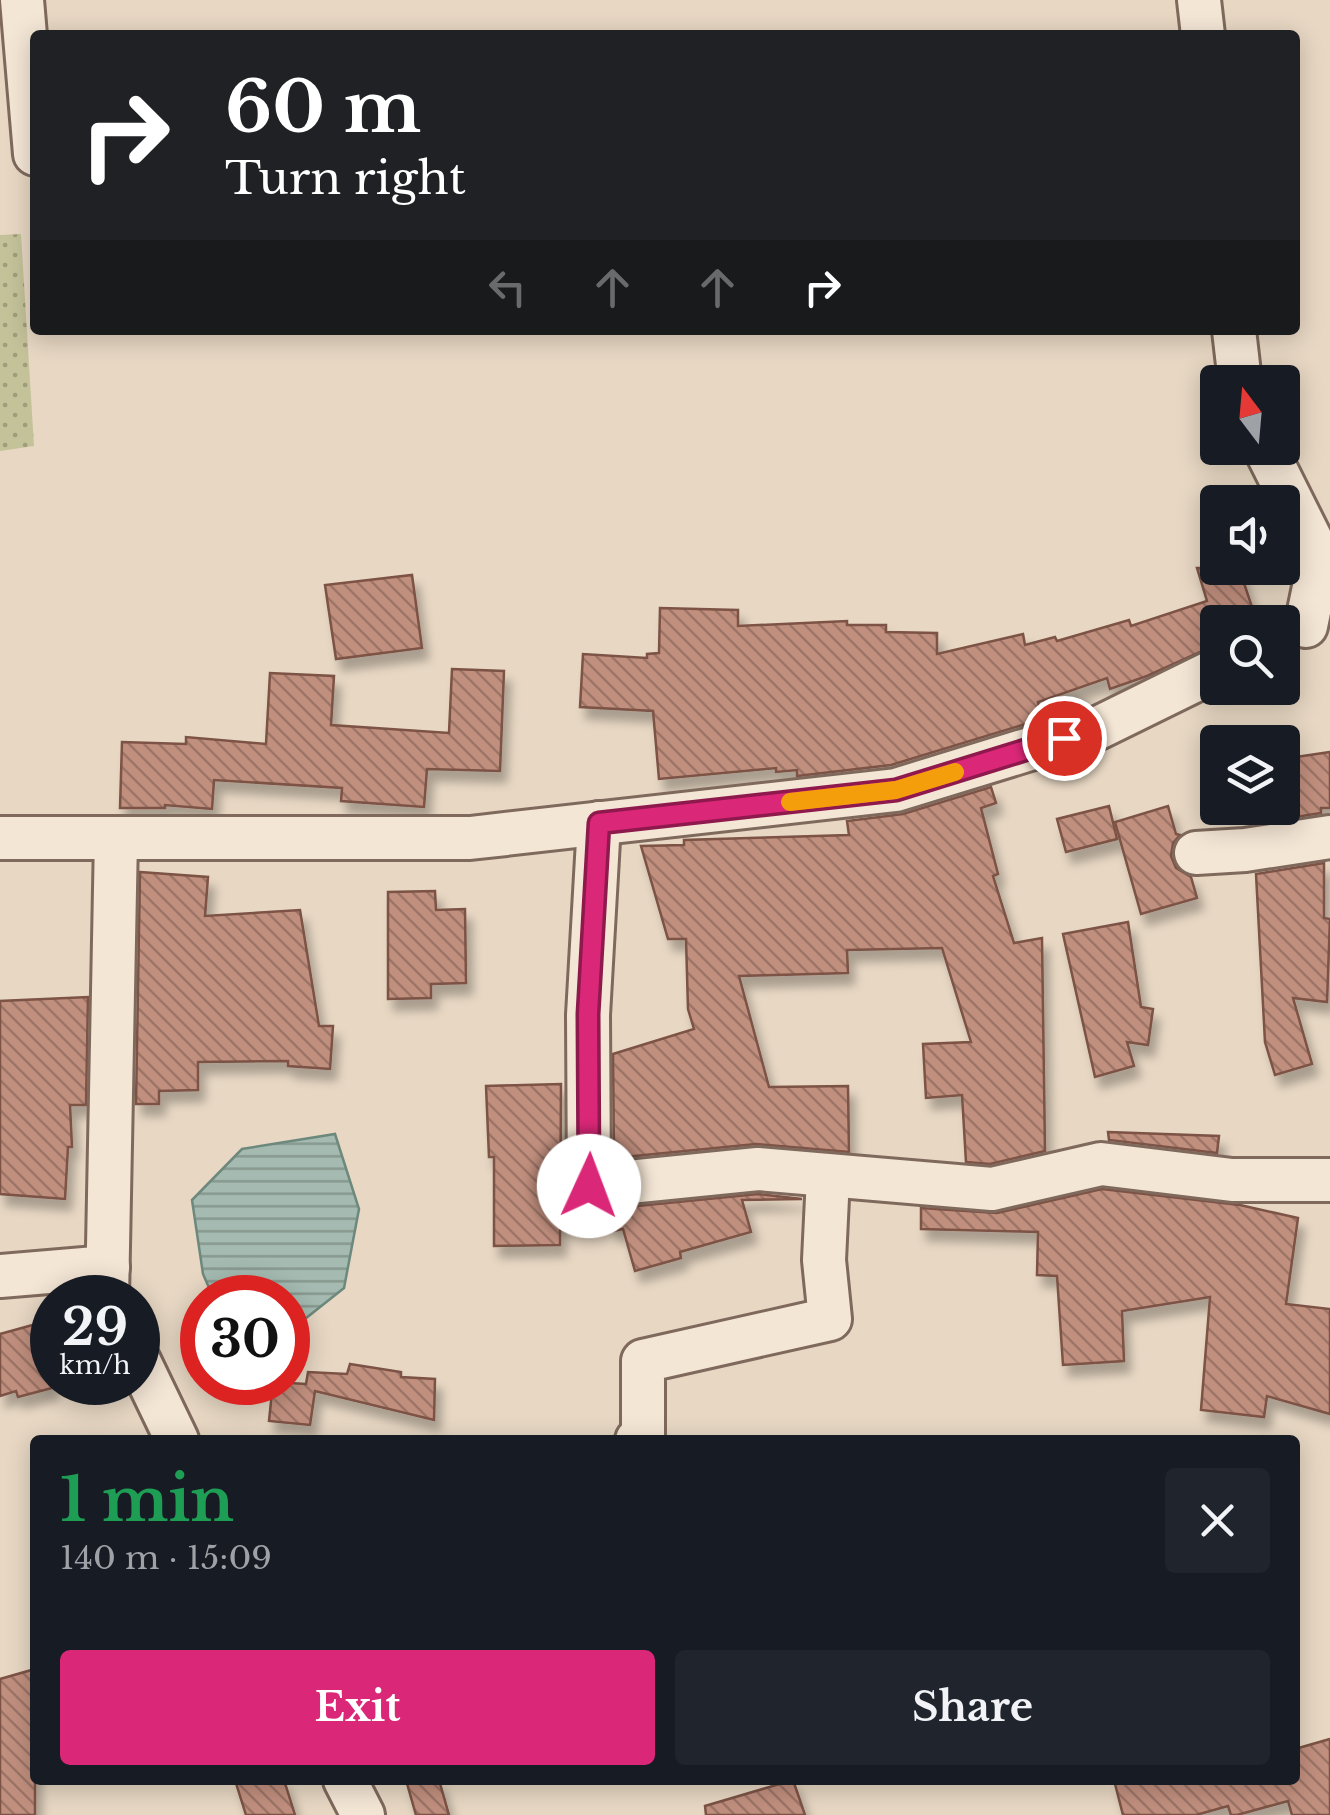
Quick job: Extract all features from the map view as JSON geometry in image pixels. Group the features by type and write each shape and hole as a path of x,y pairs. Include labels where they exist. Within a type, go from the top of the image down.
{"street":[{"path":"22,0 30,95"},
{"path":"1200,0 1203,30"},
{"path":"1235,335 1238,365"},
{"path":"1274,465 1320,558 1306,627"},
{"path":"0,838 470,838 896,790 1098,728 1200,678"},
{"path":"599,823 588,1014 589,1186 758,1169 992,1190 1101,1164 1232,1180 1330,1180"},
{"path":"1196,853 1330,837"},
{"path":"107,1275 116,838"},
{"path":"643,1435 643,1361 830,1320 824,1260 828,1177"},
{"path":"0,1276 30,1278"},
{"path":"160,1405 175,1435"},
{"path":"348,1785 363,1815"}],"shaded area":[{"path":"21,234 34,446 0,451 0,235"},
{"path":"335,1134 359,1209 344,1288 310,1315 310,1275 203,1274 192,1200 242,1149"}],"building":[{"path":"412,575 422,648 336,659 325,585"},
{"path":"1202,585 1245,585 1251,605 1200,605 1200,652 1147,676 1110,689 1107,678 1038,702 1042,719 891,765 797,776 797,770 776,772 776,768 659,779 653,711 580,707 583,654 647,658 647,654 659,653 660,608 738,610 738,626 847,621 847,625 886,625 886,632 937,633 937,654 1023,634 1025,645 1055,637 1057,641 1129,620 1131,626 1207,601"},
{"path":"452,669 504,671 500,771 427,769 424,807 341,801 342,788 214,780 212,809 165,805 120,808 122,742 186,744 186,737 266,744 270,673 334,676 331,725 449,733"},
{"path":"1330,752 1330,808 1321,808 1321,813 1300,816 1300,756"},
{"path":"991,787 996,803 981,808 998,874 993,876 1014,943 1042,938 1045,1151 990,1164 966,1162 962,1095 926,1098 923,1044 971,1042 942,948 847,950 848,973 739,976 769,1087 848,1086 849,1152 756,1144 614,1158 613,1054 694,1029 688,1009 686,939 668,939 641,846 684,845 684,840 849,835 847,821 903,814"},
{"path":"1109,806 1117,839 1066,852 1057,819"},
{"path":"1168,806 1176,834 1180,835 1173,843 1171,856 1176,868 1191,877 1197,898 1141,914 1115,822"},
{"path":"1324,863 1324,918 1330,919 1327,1002 1293,998 1312,1064 1275,1075 1265,1042 1256,874"},
{"path":"140,872 208,877 205,916 300,910 319,1026 333,1026 330,1069 288,1066 288,1061 198,1062 198,1090 159,1091 159,1104 136,1104"},
{"path":"435,891 436,910 465,909 466,983 431,984 431,998 388,999 388,892"},
{"path":"1128,922 1141,1007 1153,1009 1148,1045 1127,1042 1134,1066 1095,1077 1063,934"},
{"path":"88,997 86,1105 70,1105 72,1147 68,1147 65,1199 0,1194 0,1001"},
{"path":"561,1084 560,1245 494,1246 494,1157 489,1157 486,1086"},
{"path":"1108,1132 1219,1136 1217,1153 1109,1140"},
{"path":"1102,1189 1240,1205 1298,1218 1286,1304 1330,1309 1330,1414 1267,1396 1264,1417 1201,1410 1210,1297 1122,1311 1124,1361 1063,1365 1057,1276 1037,1275 1038,1232 921,1229 921,1208 997,1213"},
{"path":"758,1194 802,1199 742,1200 751,1232 680,1252 681,1258 635,1271 623,1229 613,1231 607,1209"},
{"path":"30,1326 30,1394 18,1397 16,1391 0,1396 0,1334"},
{"path":"350,1364 401,1372 401,1377 435,1379 434,1420 315,1391 310,1425 269,1421 271,1405 310,1405 310,1372 347,1374"},
{"path":"30,1670 30,1785 35,1785 35,1815 0,1815 0,1679"},
{"path":"1330,1739 1330,1815 1292,1815 1288,1801 1237,1815 1231,1815 1228,1806 1196,1815 1123,1815 1115,1785 1300,1785 1300,1748"},
{"path":"237,1785 286,1785 295,1815 246,1815"},
{"path":"407,1785 440,1785 449,1815 416,1815"},
{"path":"776,1785 795,1785 805,1815 706,1815 705,1806"}],"slow traffic":[{"path":"790,802 896,790 955,772"}],"route":[{"path":"589,1186 588,1014 599,823 896,790 1064,738"}]}
